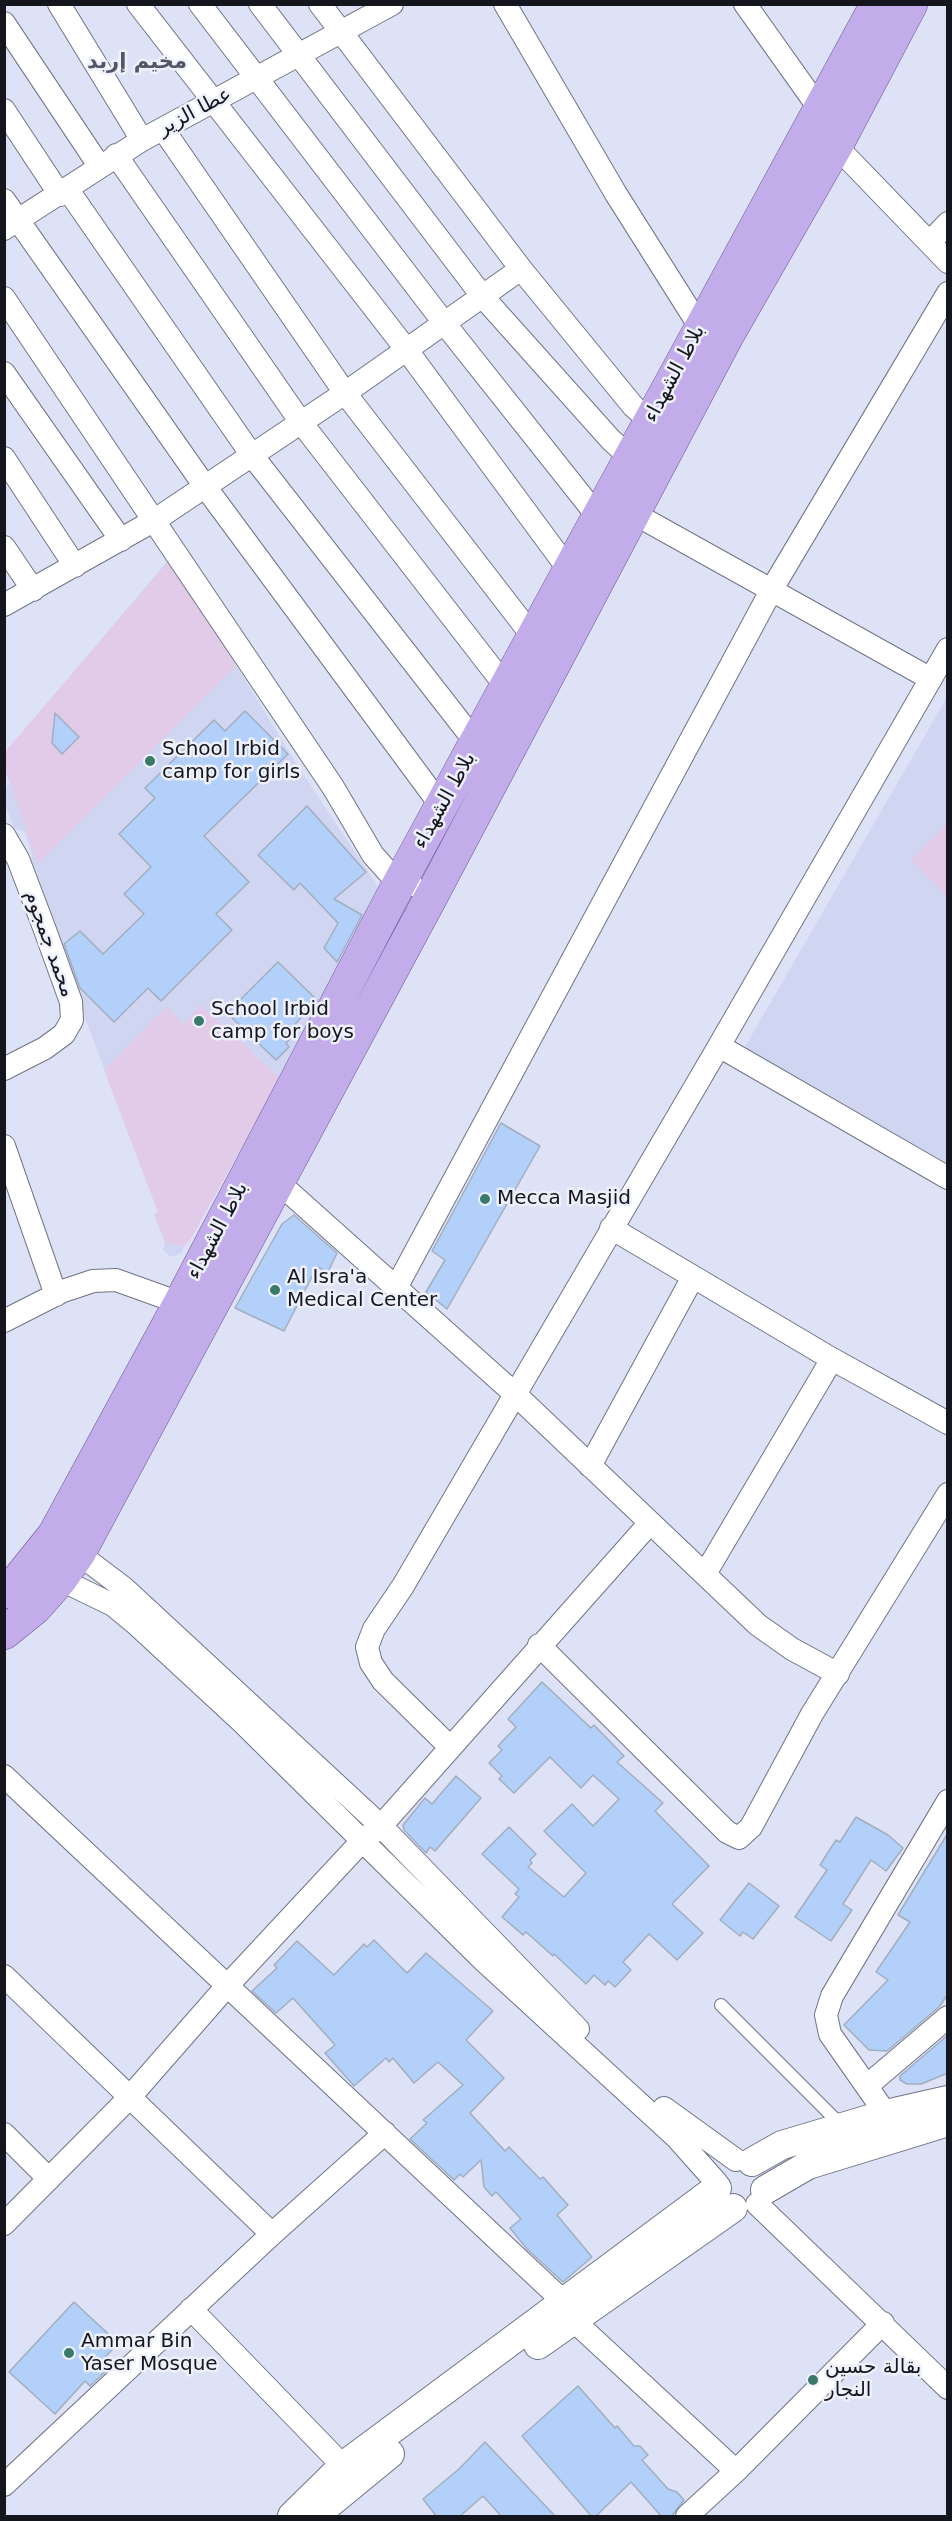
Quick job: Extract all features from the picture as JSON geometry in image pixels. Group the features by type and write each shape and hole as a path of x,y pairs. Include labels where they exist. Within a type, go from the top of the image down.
{"main road":[{"name":"بلاط الشهداء","path":"4,1592 32,1563 66,1544 180,1303 401,880 477,744 650,420 713,332 821,111 878,4"},
{"path":"4,1633 35,1608 60,1580 66,1544 279,1182 633,513 713,332 836,146 910,4"}],"street":[{"path":"59,4 142,140"},
{"path":"138,4 406,349 569,570"},
{"path":"200,4 445,324 599,518"},
{"path":"260,4 298,57 483,297 611,440 631,458"},
{"path":"320,4 522,270 633,406 650,420"},
{"path":"505,4 616,194 713,332"},
{"path":"745,4 821,111"},
{"name":"عطا الزير","path":"12,225 142,140 298,57 383,7"},
{"path":"4,23 300,421 507,688"},
{"path":"4,110 251,454 477,744"},
{"path":"163,129 345,393 534,638"},
{"path":"836,146 948,262"},
{"path":"4,200 12,225 442,807"},
{"path":"930,242 948,223"},
{"path":"4,605 155,520 204,485 345,393 522,270"},
{"path":"397,1286 772,589 948,293"},
{"path":"4,298 333,788 373,855 390,874 432,895"},
{"path":"4,373 121,540"},
{"path":"4,458 75,566"},
{"path":"633,513 931,679"},
{"path":"4,547 33,590"},
{"path":"450,1747 383,1681 371,1663 367,1647 374,1629 403,1586 948,649"},
{"name":"محمد جمجوم","path":"4,835 18,860 71,1002 72,1020 64,1034 45,1048 4,1069"},
{"path":"719,1046 948,1178"},
{"path":"4,1146 56,1295"},
{"path":"279,1182 515,1394 649,1524 758,1625 792,1649 838,1674"},
{"path":"611,1228 832,1359 948,1423"},
{"path":"590,1466 693,1277"},
{"path":"4,1321 56,1295 93,1281 116,1280 180,1303"},
{"path":"705,1574 832,1359"},
{"path":"539,1645 727,1832 739,1838 751,1827 812,1714 948,1494"},
{"path":"4,2224 129,2098 227,1986 363,1840 381,1826 539,1645 649,1524"},
{"path":"66,1544 124,1587 381,1826 611,2062 691,2129 764,2174 343,2466 292,2517"},
{"path":"32,1563 60,1580 113,1605 136,1624 363,1840 484,1961 738,2194 883,2323 948,2388"},
{"path":"4,1776 386,2133 736,2471"},
{"path":"886,2114 868,2085 830,2034 826,2015 829,2003 948,1801"},
{"path":"4,1976 272,2234"},
{"path":"868,2085 948,2017"},
{"path":"738,2194 723,2168 782,2145 886,2114 948,2100"},
{"path":"738,2194 808,2165 948,2122"},
{"path":"4,2485 190,2309 386,2133"},
{"path":"4,2134 49,2179"},
{"path":"190,2309 343,2466"},
{"path":"316,2517 569,2311"},
{"path":"687,2517 883,2323"}],"lane":[{"path":"720,2005 843,2127"}],"shaded area":[{"path":"172,557 236,666 38,864 5,768 4,753"},
{"path":"170,558 301,771 383,894 190,1240 184,1244 182,1253 171,1257 163,1250 165,1242 154,1214 158,1212 27,863 32,856 25,832 14,828 5,804 5,788 9,783 5,769 5,753"},
{"path":"947,697 947,1173 747,1051 746,1045"},
{"path":"947,823 947,897 911,860"},
{"path":"201,1005 280,1078 190,1240 183,1247 165,1242 154,1214 158,1212 104,1070 167,1006 183,1024"}],"building":[{"path":"245,711 288,754 204,836 249,882 216,914 232,930 161,1001 148,988 114,1022 80,988 64,944 80,931 103,954 144,914 124,894 151,867 119,834 155,798 145,788 214,720 225,731"},
{"path":"55,713 79,737 62,754 52,743"},
{"path":"307,806 366,872 334,899 362,915 337,962 324,948 338,923 300,883 294,890 258,855"},
{"path":"278,962 317,1000 286,1034 291,1038 286,1043 289,1047 276,1060 227,1013"},
{"name":"Mecca Masjid","path":"501,1123 540,1146 447,1309 426,1292 445,1260 432,1251"},
{"name":"Al Isra'a Medical Center","path":"294,1215 337,1253 328,1272 317,1267 284,1331 235,1308 282,1224"},
{"path":"542,1682 591,1728 594,1725 624,1756 617,1762 663,1803 655,1811 709,1866 672,1904 703,1933 677,1960 649,1934 623,1962 631,1970 615,1987 608,1981 605,1985 594,1975 586,1984 554,1954 553,1956 526,1932 523,1935 502,1917 519,1897 515,1894 519,1889 482,1854 509,1827 536,1854 530,1860 532,1863 528,1867 564,1897 586,1873 544,1831 572,1804 593,1826 619,1799 593,1775 581,1788 550,1757 514,1793 499,1779 502,1776 489,1763 502,1750 498,1746 516,1727 508,1719"},
{"path":"456,1776 481,1798 435,1851 430,1847 426,1853 404,1830 403,1825 425,1798 432,1804"},
{"path":"856,1817 888,1835 903,1848 886,1871 871,1860 843,1904 852,1910 831,1941 795,1917 827,1870 820,1865 836,1840 840,1842"},
{"path":"948,1833 948,1994 939,2007 887,2051 869,2050 844,2025 888,1980 876,1972 910,1922 898,1915"},
{"path":"749,1883 779,1906 753,1939 743,1932 740,1936 720,1920"},
{"path":"374,1940 407,1973 426,1953 493,2011 466,2040 504,2078 470,2113 505,2151 509,2147 540,2179 543,2177 568,2205 557,2215 592,2257 563,2282 527,2249 510,2228 521,2219 496,2192 492,2196 484,2187 481,2160 463,2177 460,2174 454,2180 410,2139 427,2123 423,2120 463,2085 438,2062 414,2083 393,2058 389,2062 386,2058 354,2086 325,2053 335,2045 293,1998 276,2013 252,1991 277,1968 274,1965 297,1941 334,1975 364,1944 367,1947"},
{"path":"948,2035 948,2073 921,2084 907,2084 900,2080 900,2076"},
{"name":"Ammar Bin Yaser Mosque","path":"74,2302 118,2343 101,2362 108,2369 90,2386 85,2381 55,2414 9,2372"},
{"path":"578,2386 615,2428 617,2426 634,2446 640,2446 648,2455 642,2460 668,2489 677,2492 684,2500 671,2517 662,2517 631,2482 595,2517 592,2517 522,2436"},
{"path":"485,2442 556,2517 502,2517 483,2496 459,2517 437,2517 423,2499 459,2469"}],"place":[{"name":"School Irbid camp for girls","path":"150,761"},
{"name":"School Irbid camp for boys","path":"199,1021"},
{"name":"Mecca Masjid","path":"485,1199"},
{"name":"Al Isra'a Medical Center","path":"275,1290"},
{"name":"Ammar Bin Yaser Mosque","path":"69,2353"},
{"name":"بقالة حسين النجار","path":"813,2380"}],"district":[{"name":"مخيم إربد","path":"137,63"}]}
